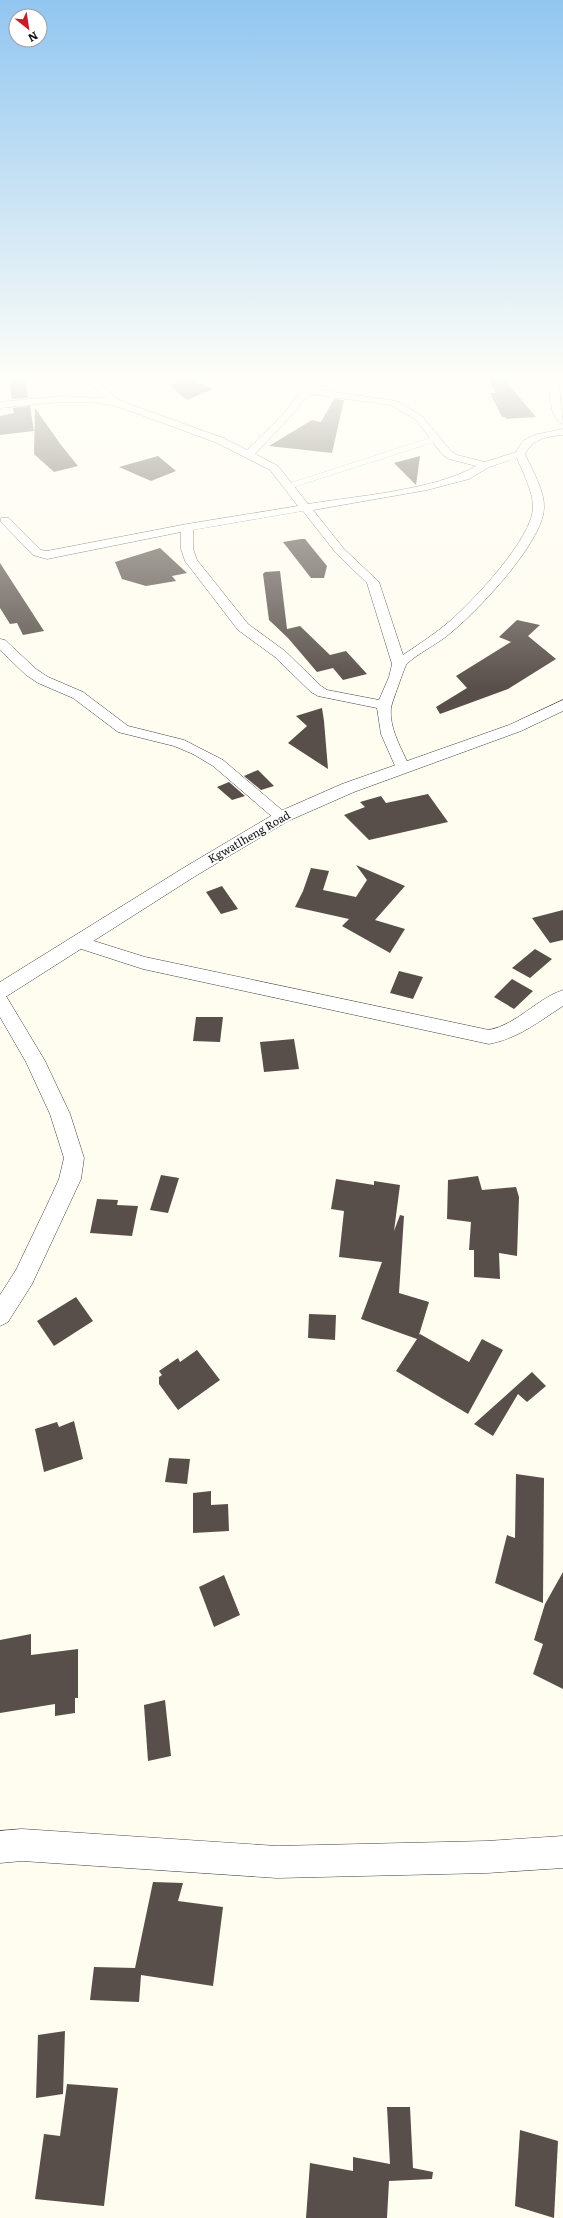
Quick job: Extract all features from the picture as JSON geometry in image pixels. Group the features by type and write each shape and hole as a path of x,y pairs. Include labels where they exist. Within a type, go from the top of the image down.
{"street":[{"path":"284,481 340,551 373,582 400,664 399,671 384,705 387,730 403,768"},
{"path":"5,520 37,553 47,555 187,527 305,506 424,488 452,481"},
{"path":"400,664 454,624 486,591 515,556 537,520 539,508 529,481"},
{"path":"187,527 187,549 191,561 243,627 280,654 319,691 384,705"},
{"path":"0,643 30,672 43,680 78,695 114,724 123,729 179,743 198,751 218,763 282,817"},
{"name":"Kgwatlheng Road","path":"0,991 282,817 348,788 515,728 563,705"},
{"path":"78,942 143,963 489,1037 504,1035 518,1029 563,997"},
{"path":"0,1001 35,1061 60,1114 74,1158 70,1179 60,1201 24,1277 0,1315"},
{"path":"0,1847 22,1845 277,1862 487,1857 563,1852"}],"lane":[{"path":"289,486 306,481"}],"building":[{"path":"412,481 417,481 416,485"},
{"path":"305,539 327,566 324,578 311,578 283,542"},
{"path":"160,548 187,573 172,576 176,581 146,586 122,579 115,562"},
{"path":"0,563 44,631 23,635 17,623 10,624 0,608"},
{"path":"280,571 287,629 300,626 330,655 346,651 367,674 343,680 333,668 317,672 288,638 269,620 263,574 265,572"},
{"path":"517,620 540,625 528,636 556,659 508,689 440,714 436,707 467,688 456,676 511,642 499,637"},
{"path":"322,708 328,769 288,743 307,726 296,716"},
{"path":"258,770 274,786 261,790 244,776"},
{"path":"229,782 245,796 232,800 217,787"},
{"path":"428,794 448,822 369,840 344,815 365,807 360,802 381,796 386,803"},
{"path":"356,865 405,886 375,920 405,929 390,953 342,926 349,919 295,907 303,891 311,868 329,871 323,890 356,897 367,880"},
{"path":"222,886 238,909 221,914 206,892"},
{"path":"563,910 563,940 550,943 532,918"},
{"path":"535,949 552,959 530,978 512,968"},
{"path":"399,971 423,977 413,999 390,993"},
{"path":"512,979 533,991 514,1009 494,997"},
{"path":"196,1017 223,1017 220,1042 193,1041"},
{"path":"294,1039 299,1069 264,1072 260,1042"},
{"path":"161,1175 179,1178 168,1213 150,1210"},
{"path":"478,1176 482,1190 516,1187 519,1197 517,1256 499,1253 500,1279 474,1277 474,1250 469,1250 471,1222 447,1219 448,1180"},
{"path":"336,1179 374,1185 374,1181 400,1185 394,1231 400,1215 404,1216 399,1293 429,1302 419,1335 420,1334 469,1362 482,1339 503,1350 468,1414 396,1371 417,1339 361,1319 382,1262 339,1257 344,1211 331,1209"},
{"path":"97,1199 118,1200 117,1205 138,1206 132,1236 90,1233"},
{"path":"76,1297 93,1321 54,1346 37,1321"},
{"path":"309,1314 336,1315 335,1340 308,1338"},
{"path":"197,1350 220,1380 178,1410 159,1384 159,1377 162,1375 159,1371 178,1358 180,1362"},
{"path":"532,1372 546,1386 527,1402 518,1394 493,1436 474,1424"},
{"path":"74,1421 83,1459 44,1472 35,1429 57,1422 59,1427"},
{"path":"169,1458 190,1459 187,1484 165,1482"},
{"path":"516,1474 544,1478 543,1603 495,1583 507,1535 515,1538"},
{"path":"211,1491 211,1505 228,1504 229,1531 193,1533 193,1493"},
{"path":"563,1572 563,1689 533,1674 543,1644 534,1640 545,1604"},
{"path":"224,1575 240,1615 214,1627 199,1587"},
{"path":"31,1634 31,1655 78,1649 78,1698 75,1698 75,1713 55,1716 55,1704 0,1713 0,1640"},
{"path":"165,1700 171,1756 148,1761 144,1705"},
{"path":"153,1882 183,1883 178,1901 223,1907 213,1986 141,1975 139,2002 90,2000 94,1967 135,1968"},
{"path":"65,2031 63,2094 36,2098 38,2035"},
{"path":"67,2084 118,2088 104,2206 35,2199 44,2134 60,2136"},
{"path":"387,2107 410,2107 413,2168 433,2172 432,2179 389,2181 387,2218 306,2218 310,2163 353,2171 353,2157 390,2164"},
{"path":"520,2130 558,2141 554,2218 515,2206"}]}
